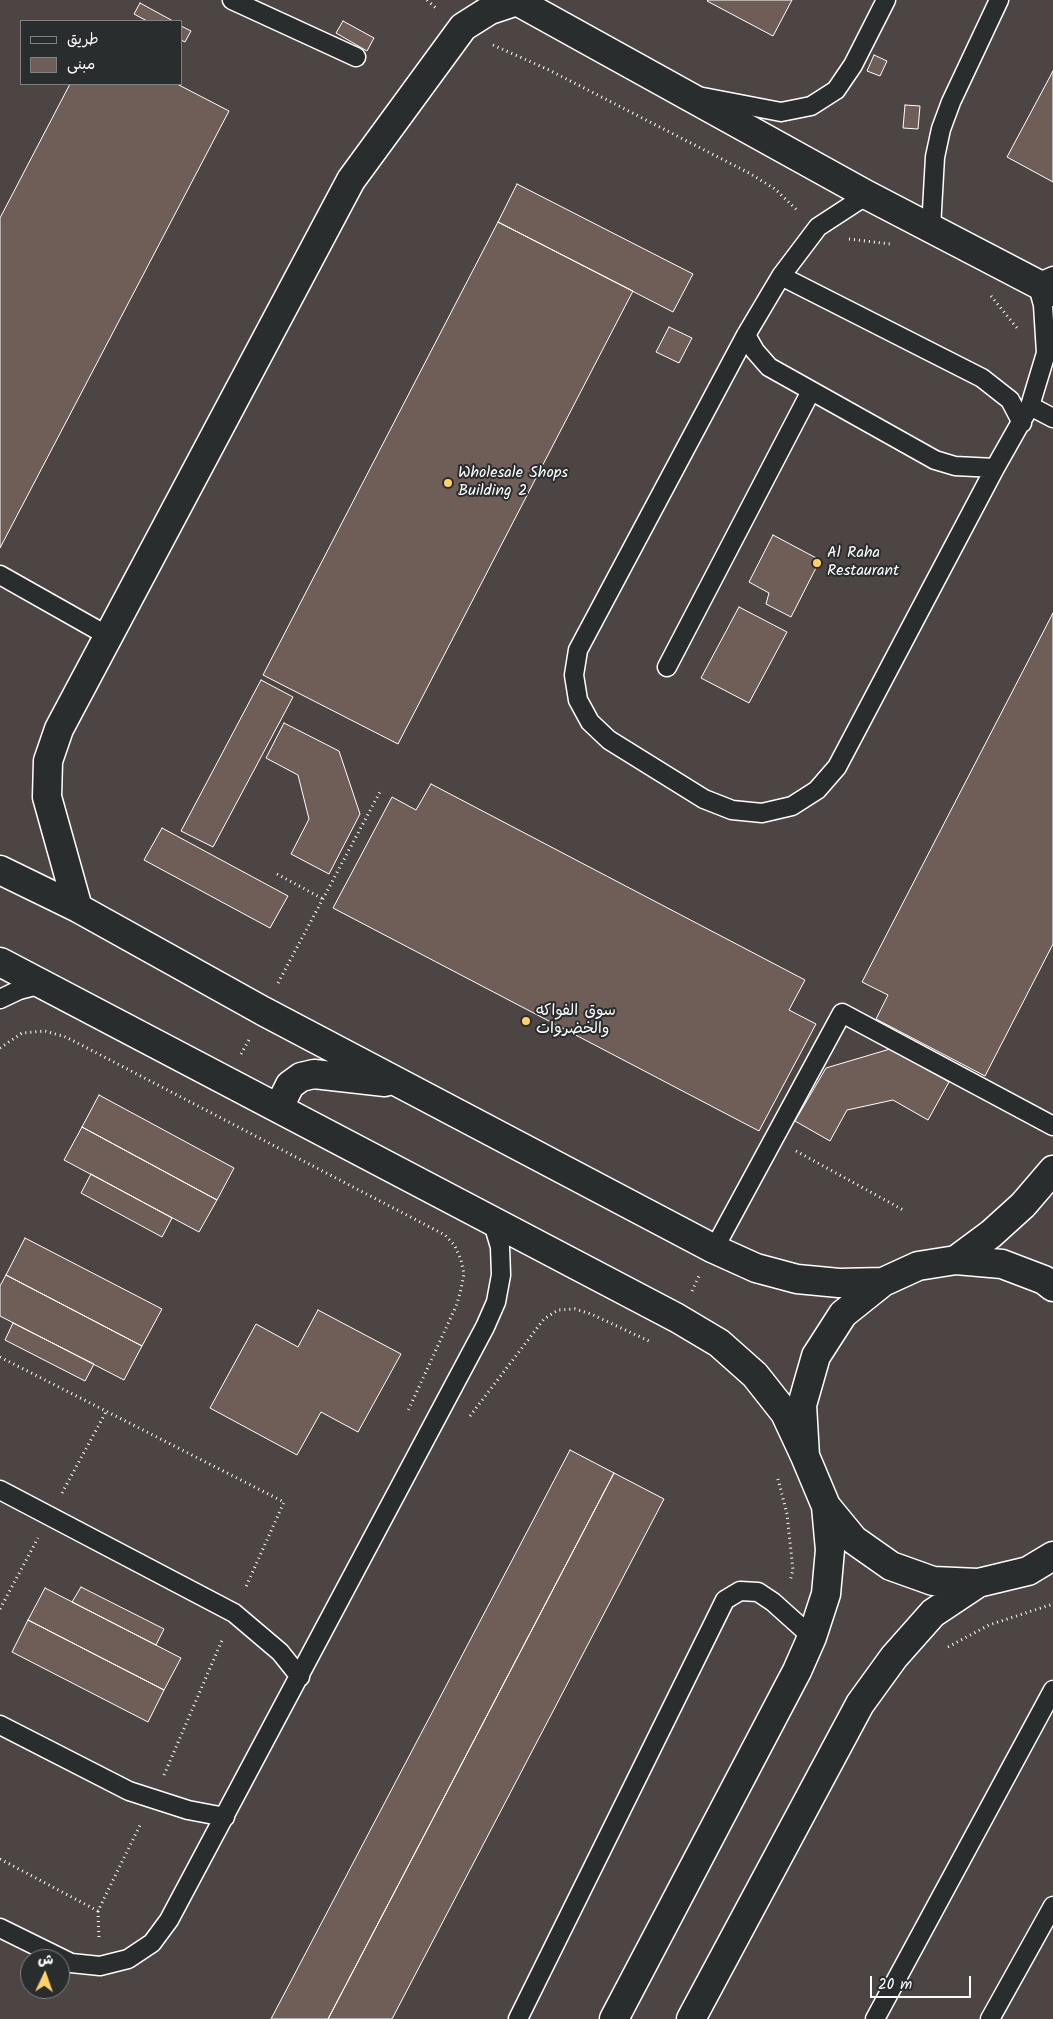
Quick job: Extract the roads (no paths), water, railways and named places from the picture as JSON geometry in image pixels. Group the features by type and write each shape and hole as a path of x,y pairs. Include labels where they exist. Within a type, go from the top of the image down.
{"street":[{"path":"78,908 47,797 48,761 59,729 351,180 462,27 490,10 516,0 867,195 1048,284"},
{"path":"0,870 78,908 263,1011 714,1249 756,1268 797,1279 839,1283 883,1282"},
{"path":"0,962 677,1318 719,1343 755,1375 785,1413 826,1506 854,1540 891,1566 933,1581 978,1583 1028,1571 1053,1556"},
{"path":"282,1110 284,1097 290,1085 301,1077 314,1074 401,1084"},
{"path":"956,1260 991,1234 1023,1205 1053,1170"},
{"path":"805,1456 802,1405 816,1356 843,1314 883,1282 918,1266 956,1260 1002,1264 1044,1280 1053,1287"},
{"path":"614,2019 792,1680 812,1637 826,1594 830,1550 826,1506"},
{"path":"691,2019 860,1704 894,1656 933,1613 978,1583"}],"lane":[{"path":"232,0 356,57"},
{"path":"686,94 781,112 810,106 836,90 853,66 886,0"},
{"path":"931,228 936,158 941,129 951,102 998,0"},
{"path":"867,195 818,227 781,276 746,335 578,650 574,675 578,700 590,722 609,740 704,799 732,810 762,813 792,806 817,790 837,767 995,468 1030,406 1046,353 1043,305 1048,284"},
{"path":"781,276 982,378 1010,400 1022,423"},
{"path":"746,335 754,351 770,367 935,460 962,467 995,468"},
{"path":"667,667 811,391"},
{"path":"1030,406 1053,418"},
{"path":"0,575 108,636"},
{"path":"0,999 19,990 42,984"},
{"path":"714,1249 842,1013 1053,1126"},
{"path":"0,1928 71,1963 100,1966 128,1959 152,1943 169,1920 485,1327 496,1302 501,1274 500,1247 492,1220"},
{"path":"0,1490 234,1614 280,1652 300,1677"},
{"path":"518,2019 725,1600 740,1591 758,1592 782,1610 812,1637"},
{"path":"875,2019 1053,1690"},
{"path":"0,1725 129,1791 188,1810 225,1817"},
{"path":"990,2019 1053,1906"}],"place":[{"name":"Wholesale Shops Building 2","path":"448,483"},
{"name":"Al Raha Restaurant","path":"817,563"},
{"name":"سوق الفواكه والخضروات","path":"526,1021"}]}
